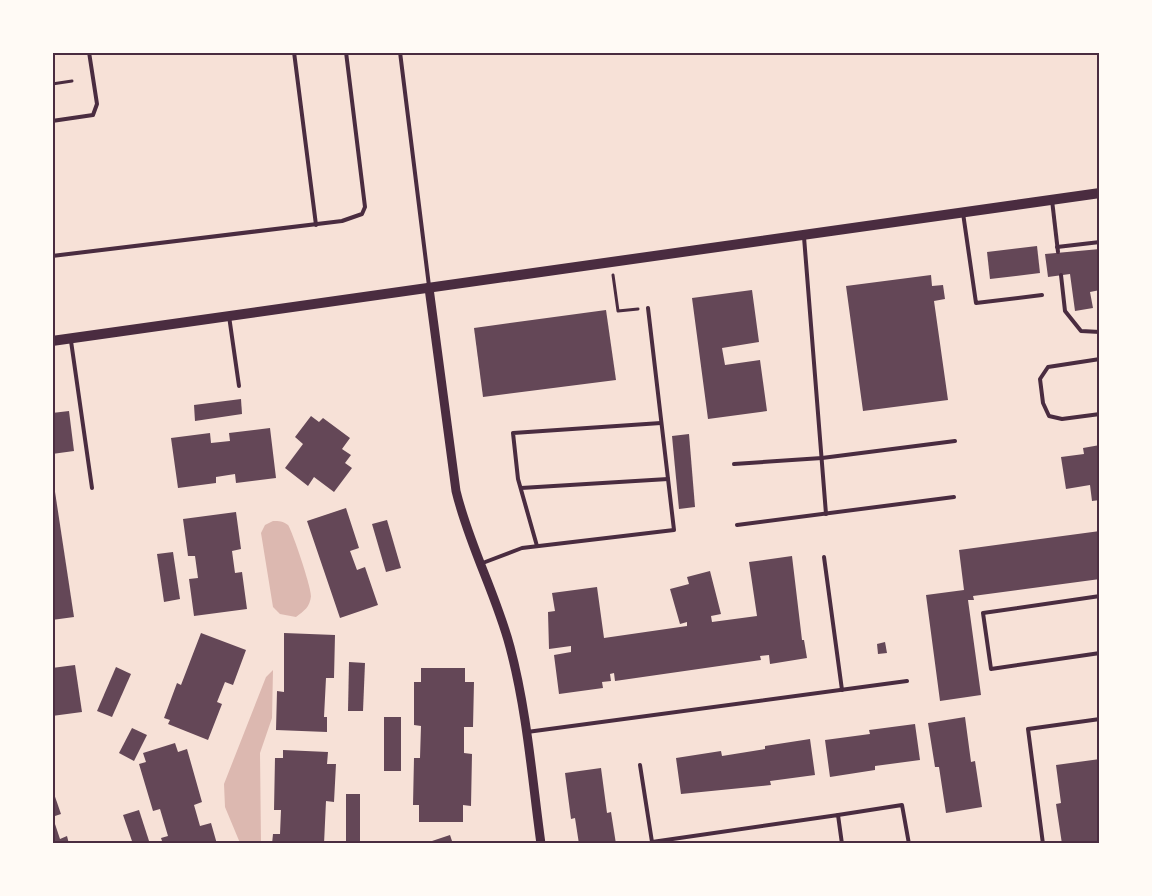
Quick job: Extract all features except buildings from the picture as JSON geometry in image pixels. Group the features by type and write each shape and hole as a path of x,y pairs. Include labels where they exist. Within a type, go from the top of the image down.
{"main road":[{"path":"52,341 1100,194"}],"street":[{"path":"429,288 455,485 464,520 510,647 526,732 541,844"}],"lane":[{"path":"52,120 93,115 97,104 89,52"},
{"path":"294,52 316,224"},
{"path":"52,256 316,224 355,218 362,214 365,207 346,52"},
{"path":"400,52 429,288"},
{"path":"1052,200 1058,250 1100,242"},
{"path":"964,213 976,303 1042,295"},
{"path":"804,236 826,514"},
{"path":"1061,275 1065,311 1081,331 1100,332"},
{"path":"480,564 522,548 674,530 648,308"},
{"path":"229,316 239,386"},
{"path":"70,338 92,488"},
{"path":"1100,359 1048,367 1040,379 1043,403 1049,416 1062,420 1100,414"},
{"path":"536,546 521,488 513,433 662,423"},
{"path":"734,464 822,458 955,441"},
{"path":"521,488 668,479"},
{"path":"737,525 954,497"},
{"path":"824,557 842,690"},
{"path":"1100,596 983,613 990,669 1100,652"},
{"path":"526,732 906,682"},
{"path":"1042,844 1028,729 1100,719"},
{"path":"640,765 652,843 902,805 909,844"},
{"path":"838,815 842,844"}],"path":[{"path":"52,84 72,82"},
{"path":"612,262 618,312 648,308"}],"shaded area":[{"path":"273,521 288,525 310,591 311,596 308,606 296,617 280,614 273,607 261,533 265,525"},
{"path":"273,670 272,718 260,753 261,843 240,843 225,807 224,784 266,677"}]}
